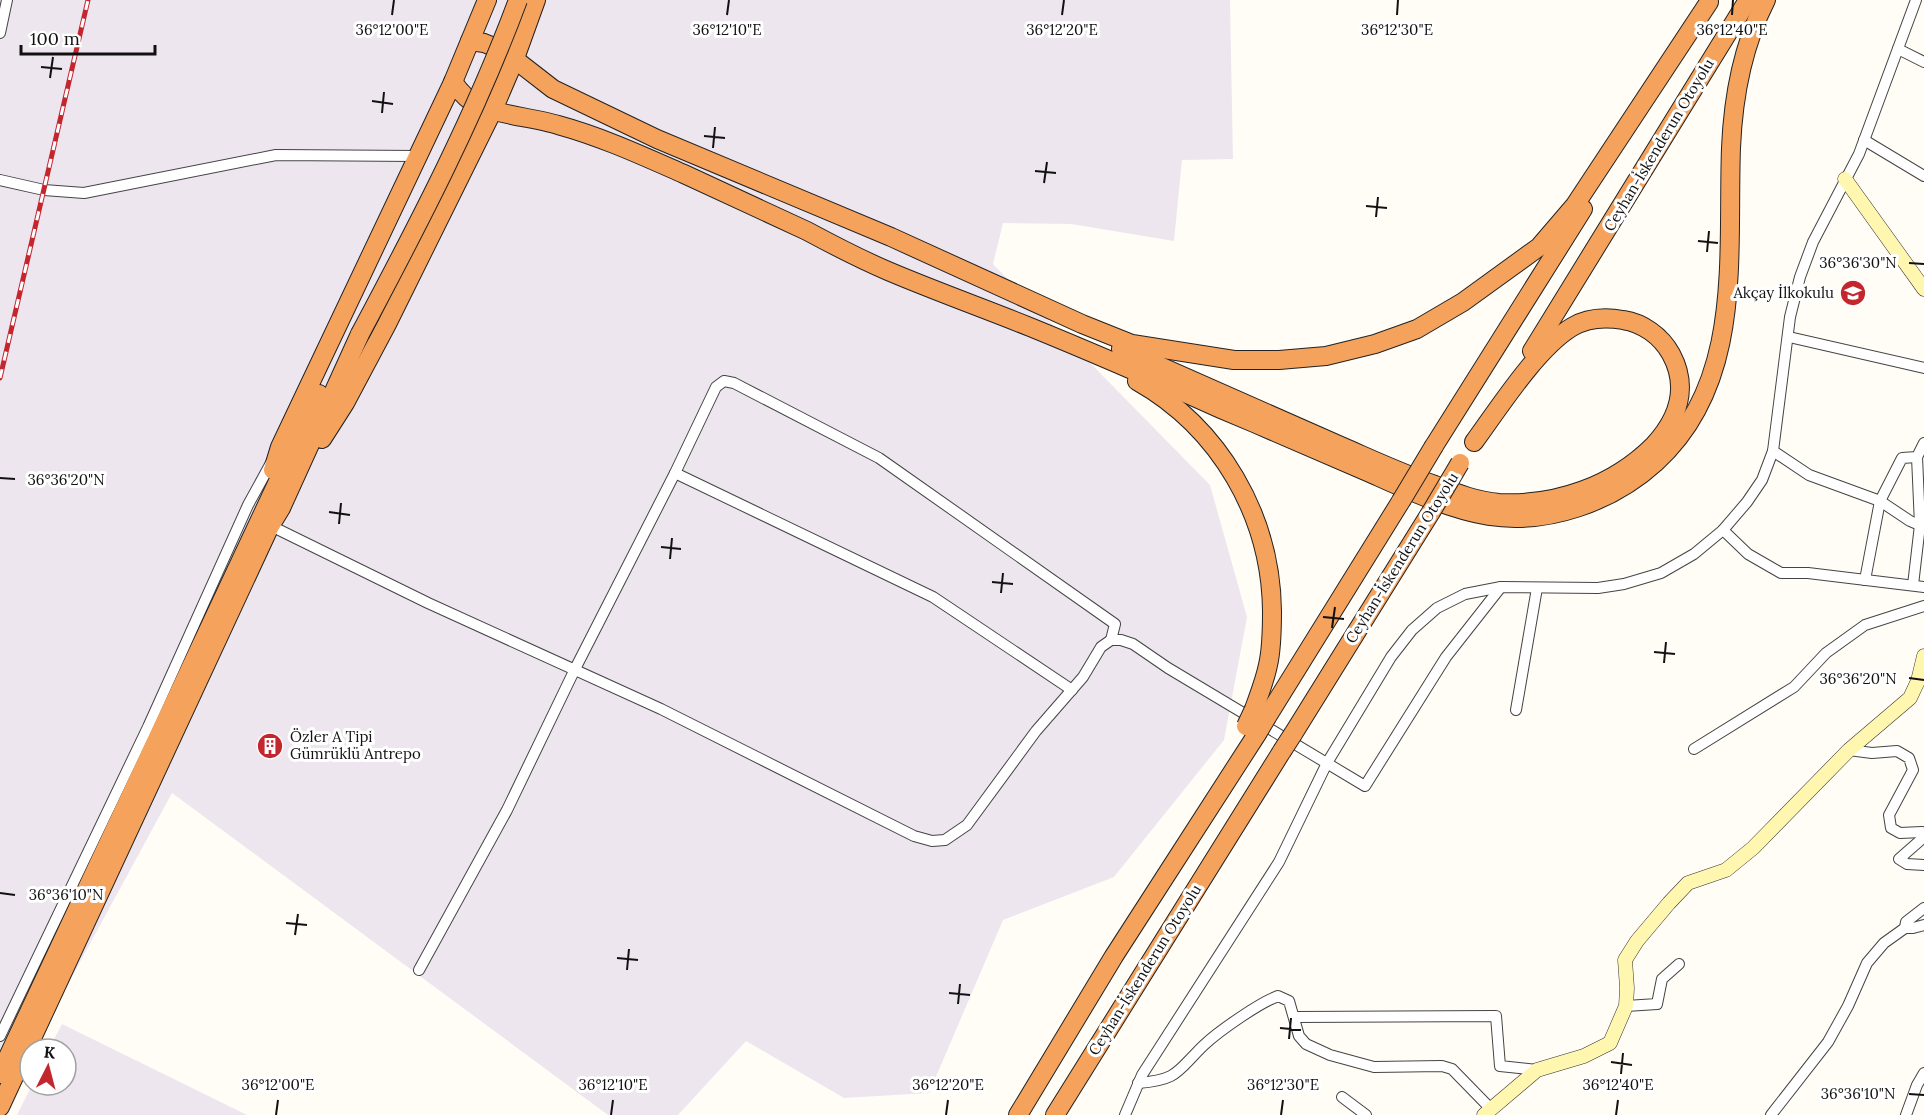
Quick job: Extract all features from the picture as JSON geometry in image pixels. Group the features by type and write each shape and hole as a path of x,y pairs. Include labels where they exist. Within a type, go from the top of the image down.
{"highway":[{"path":"0,1107 265,522 280,447 453,82 487,0"},
{"path":"0,1074 415,207 474,76 505,0"},
{"path":"281,508 354,332 426,211 485,81 518,0"},
{"path":"265,522 281,508 305,465 345,404 387,324 494,110 536,0"},
{"name":"Ceyhan-İskenderun Otoyolu","path":"1055,1115 1564,301 1748,0"},
{"path":"453,82 462,95 480,106 540,119 588,133 753,205 886,270 1034,329 1392,483 1463,511 1494,516 1529,517 1565,511 1599,500 1629,482 1656,462 1682,434 1702,402 1715,370 1723,338 1728,292 1731,144 1736,99 1747,50 1766,0"},
{"path":"471,41 484,43 504,51 553,89 657,139 908,245 1082,324 1132,344 1234,360 1279,360 1326,356 1375,344 1417,329 1463,302 1539,247 1575,205 1710,1"},
{"name":"Ceyhan-İskenderun Otoyolu","path":"1018,1115 1261,713 1401,501 1537,285 1710,1"},
{"path":"908,245 986,289 1398,472 1479,500 1498,503 1528,503 1562,498 1596,486 1624,470 1654,444 1673,420 1679,405 1681,388 1678,369 1660,339 1646,328 1630,321 1611,318 1592,319 1573,326 1552,342 1533,363 1474,442"},
{"path":"1034,329 1110,366 1170,403 1217,450 1235,477 1250,505 1261,533 1272,594 1272,632 1261,713"}],"street":[{"path":"0,33 8,0"},
{"path":"1125,1115 1138,1083 1179,1015 1279,862 1327,763 1391,657 1412,630 1437,608 1465,594 1501,587 1598,588 1624,584 1661,573 1694,554 1723,530 1747,502 1762,480 1773,451 1790,317 1800,277 1814,242 1864,140 1916,0"},
{"path":"1898,49 1924,62"},
{"path":"1864,140 1924,176"},
{"path":"0,180 44,190 84,193 276,155 417,156"},
{"path":"1845,179 1924,289"},
{"path":"1789,337 1924,368"},
{"path":"419,970 507,810 716,387 724,381 734,383 879,458 1115,624 1111,640"},
{"path":"1723,530 1749,554 1781,573 1808,573 1918,586 1922,526 1917,457 1924,443"},
{"path":"0,1036 148,727 248,505 280,447"},
{"path":"1773,451 1809,475 1880,501 1910,521 1922,526"},
{"path":"1864,580 1880,501 1902,458 1917,457"},
{"path":"675,473 933,597 1072,690"},
{"path":"265,522 428,603 662,709 914,836 932,841 945,840 967,825 1036,732 1083,677 1101,647 1111,640 1133,644 1168,668 1365,786 1446,657 1501,587"},
{"path":"1516,710 1537,588"},
{"path":"1694,749 1794,687 1826,653 1865,625 1924,606"},
{"path":"1295,1017 1496,1016 1500,1066 1537,1070 1584,1056 1610,1043 1626,1006 1625,960 1637,941 1688,883 1726,870 1753,848 1849,750 1910,698 1918,681 1924,656"},
{"path":"1849,750 1872,753 1897,751 1909,758 1913,770 1889,815 1891,828 1900,834 1922,832 1924,837 1899,859 1907,864 1924,865"},
{"path":"1905,928 1906,922 1924,908"},
{"path":"1771,1115 1828,1042 1848,1006 1867,963 1884,943 1905,928 1924,925"},
{"path":"1626,1006 1657,1004 1662,979 1679,964"},
{"path":"1138,1083 1160,1082 1181,1071 1205,1044 1266,1000 1278,996 1289,1001 1299,1036 1306,1044 1330,1055 1374,1067 1442,1066 1452,1069 1487,1112 1537,1070"},
{"path":"1906,1115 1924,1073"},
{"path":"1342,1097 1366,1115"}],"shaded area":[{"path":"0,0 1230,0 1233,159 1182,160 1174,241 1071,224 1003,223 993,264 1210,485 1247,617 1224,740 1114,877 1003,920 929,1093 844,1098 746,1041 678,1115 608,1115 172,793 39,1037 18,1037 18,1076 0,1109"},
{"path":"62,1024 247,1115 17,1115 26,1097 78,1097 78,1037 55,1037"}],"railway":[{"path":"0,378 88,0"}],"place":[{"name":"Akçay İlkokulu","path":"1853,293"},
{"name":"Özler A Tipi Gümrüklü Antrepo","path":"270,746"}]}
